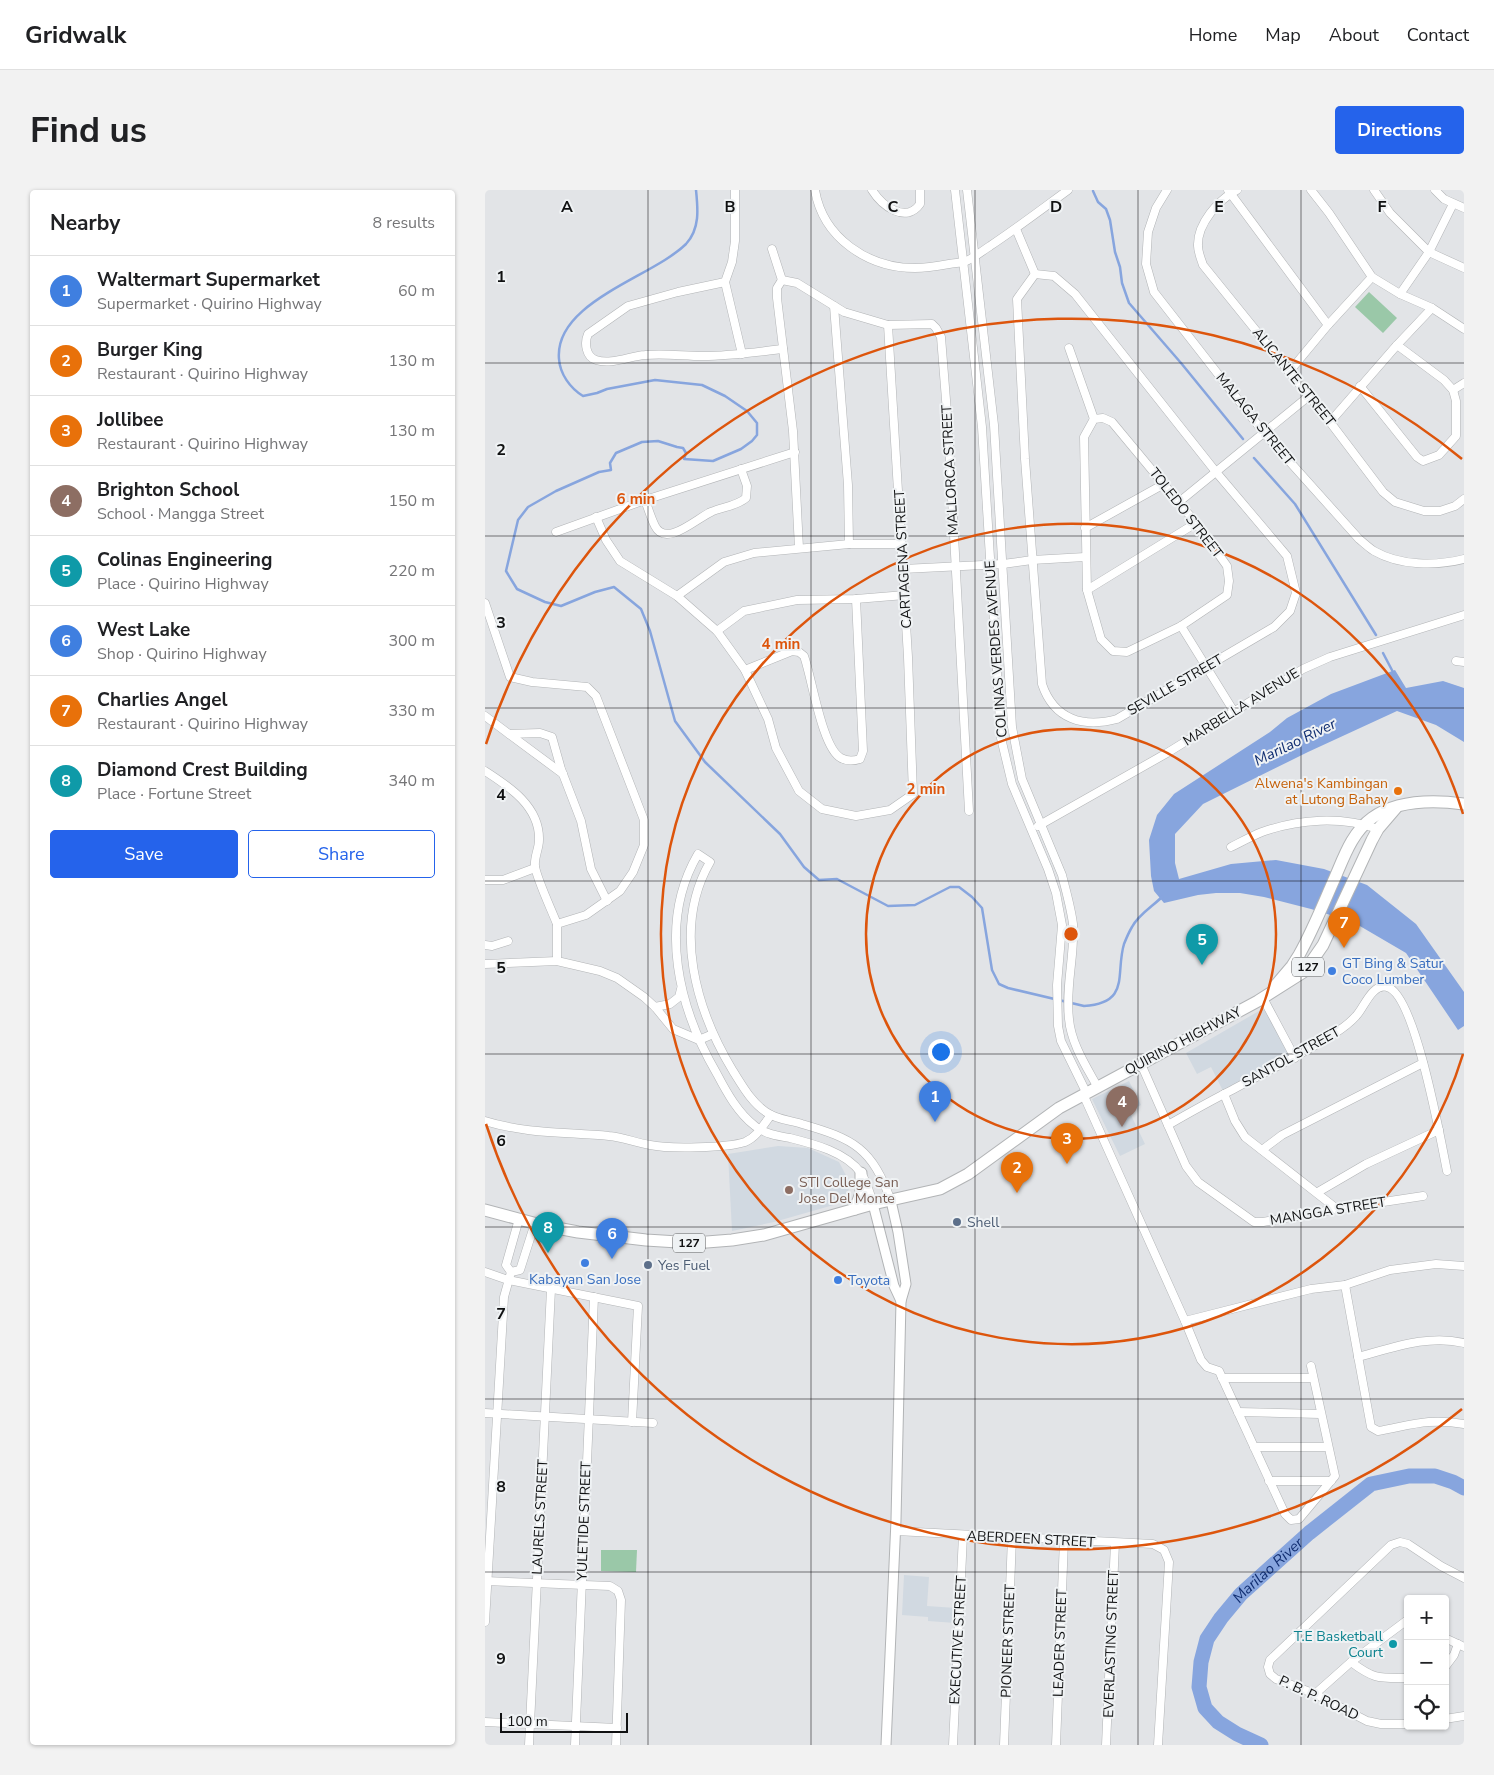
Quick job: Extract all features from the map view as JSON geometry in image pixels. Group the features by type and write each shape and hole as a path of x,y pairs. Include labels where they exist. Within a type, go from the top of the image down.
{"main road":[{"name":"QUIRINO HIGHWAY","path":"1263,998 1292,966 1304,947 1352,840 1364,824 1378,814 1419,802 1464,804"},
{"name":"QUIRINO HIGHWAY","path":"485,1210 578,1232 694,1244 764,1235 873,1204 940,1189 962,1178 1059,1108 1263,998 1305,971 1323,945 1378,829 1396,808"},
{"path":"855,1209 861,1193 861,1173"}],"street":[{"path":"735,190 735,242 732,262 725,282 742,354"},
{"path":"815,190 819,207 827,222 838,237 849,247 873,260 890,266 916,268 964,262 1015,230 1068,190"},
{"path":"872,190 885,205 894,211 908,213 916,209 920,204 920,190"},
{"name":"COLINAS VERDES AVENUE","path":"955,190 983,427 1001,738 1012,784 1052,880 1062,925 1057,984 1057,1014 1061,1041 1201,1360 1207,1367 1219,1371 1222,1378"},
{"name":"COLINAS VERDES AVENUE","path":"967,190 994,426 1012,728 1022,779 1062,875 1073,923 1068,980 1068,1014 1073,1036 1097,1086"},
{"name":"MALAGA STREET","path":"1167,190 1156,208 1148,232 1146,264 1154,292 1264,433 1359,539 1374,551 1390,558 1411,562 1435,563 1464,559"},
{"path":"1311,190 1329,213 1372,277 1400,294 1432,308 1464,330"},
{"path":"1374,190 1390,213 1429,252 1464,268"},
{"path":"1435,190 1444,199 1464,208"},
{"path":"1232,191 1328,325"},
{"name":"ALICANTE STREET","path":"1232,191 1212,211 1200,231 1198,247 1203,265 1330,422 1383,492 1395,502 1417,510 1432,512 1455,506 1464,499"},
{"path":"1400,294 1429,252 1453,204"},
{"path":"1015,230 1035,274"},
{"path":"772,249 782,280 777,288 795,452 799,548"},
{"name":"SEVILLE STREET","path":"1035,274 1054,276 1075,294 1217,472 1287,556 1295,593 1290,611 1274,627 1117,719 1102,723 1085,722 1071,718 1051,702 1042,684 1025,459 1017,299 1035,274"},
{"path":"1289,372 1328,325 1372,277"},
{"name":"MALLORCA STREET","path":"782,280 797,283 844,312 888,325 932,324 941,337 948,425 969,810"},
{"path":"725,282 628,306 588,334 585,341 589,355 595,360 607,361 646,355 742,354 783,349"},
{"path":"834,306 848,485 849,544"},
{"path":"1330,422 1360,386 1432,308"},
{"name":"CARTAGENA STREET","path":"745,670 768,719 776,748 799,790 822,809 856,816 890,810 913,794 905,595 888,325"},
{"path":"1360,386 1417,457 1423,461 1439,455 1460,437 1457,406 1453,390 1445,380 1397,345"},
{"path":"1069,348 1093,419"},
{"path":"1453,390 1464,383"},
{"path":"1179,502 1309,396"},
{"name":"TOLEDO STREET","path":"1103,418 1112,422 1164,484 1197,523 1227,566 1229,582 1227,595 1181,626 1127,652 1113,650 1101,639 1087,590 1084,437 1093,419 1103,418"},
{"path":"556,532 645,500 795,452"},
{"path":"645,500 655,528 664,534 676,534 710,512 741,502 746,498 747,486 741,469"},
{"path":"1085,528 1164,484"},
{"path":"596,517 606,540 620,561 677,596 717,631 745,670 792,651 799,652 804,656 829,742 840,758 853,762 860,759 863,751 856,599"},
{"path":"1087,590 1197,523"},
{"path":"677,596 724,562 754,553 849,544 902,544"},
{"path":"903,569 1003,564 1085,556"},
{"path":"717,631 744,611 797,600 856,599 905,595"},
{"path":"485,603 510,677 533,682 587,687 596,696 643,820 644,845 633,872 620,892 585,915 557,924"},
{"name":"MARBELLA AVENUE","path":"1031,830 1167,753 1233,710 1303,669 1330,657 1464,615"},
{"path":"1181,626 1233,710"},
{"path":"485,716 563,774"},
{"path":"509,734 540,733 552,737 563,774 581,821 591,869 607,901"},
{"path":"485,771 510,787 526,803 539,825 535,868 557,924 557,961"},
{"path":"1231,847 1262,832 1288,825 1323,820 1348,821 1378,829"},
{"path":"887,1745 901,1301 906,1284 899,1232 891,1201 880,1172 869,1157 855,1145 825,1130 771,1115 759,1107 747,1093 723,1054 713,1034 699,992 691,949 691,923 694,904 703,874 710,862 698,854 684,884 677,916 675,948 685,1006 699,1040 711,1066 738,1109 749,1122 759,1129 821,1147 843,1157 861,1173 873,1204 894,1286 901,1301"},
{"path":"485,880 503,880 535,868"},
{"path":"1052,880 1062,875"},
{"path":"485,945 492,946 508,941"},
{"path":"485,964 557,961 592,969 617,978 631,987 655,1007 673,1029 699,1040 713,1034"},
{"path":"1058,976 1068,980"},
{"name":"SANTOL STREET","path":"1168,1125 1295,1058 1345,1026 1363,1008 1373,992 1382,986 1388,987 1398,994 1414,1028 1447,1171"},
{"path":"655,1007 673,1003 679,997 681,987"},
{"path":"1263,998 1295,1058"},
{"path":"1057,1014 1068,1014"},
{"path":"1262,1150 1282,1135 1423,1063"},
{"name":"MANGGA STREET","path":"1141,1064 1191,1175 1254,1222 1423,1196"},
{"path":"1224,1094 1239,1130 1251,1142 1318,1192 1337,1209"},
{"path":"485,1121 520,1129 611,1136 661,1146 727,1145 744,1142 755,1137 771,1115"},
{"path":"1318,1192 1382,1156 1439,1130"},
{"path":"485,1622 504,1297 509,1276 506,1265 519,1219"},
{"path":"509,1276 520,1270 535,1223"},
{"path":"1185,1321 1311,1289 1345,1284 1390,1270 1419,1265 1443,1264 1464,1266"},
{"path":"485,1272 509,1276 551,1289 638,1306 632,1422"},
{"path":"1345,1284 1371,1427 1378,1431 1417,1422 1432,1421 1464,1424"},
{"name":"LAURELS STREET","path":"529,1745 551,1289"},
{"name":"YULETIDE STREET","path":"575,1745 594,1297"},
{"path":"1358,1357 1439,1339 1464,1343"},
{"path":"1311,1366 1327,1447 1335,1476 1299,1519 1295,1520 1287,1518 1222,1378 1313,1378"},
{"path":"1238,1412 1320,1414"},
{"path":"485,1414 653,1423"},
{"path":"1254,1447 1327,1447"},
{"path":"1269,1480 1331,1481"},
{"name":"ABERDEEN STREET","path":"895,1531 1153,1544 1164,1550 1169,1562 1159,1745"},
{"name":"EXECUTIVE STREET","path":"953,1745 963,1535"},
{"name":"PIONEER STREET","path":"1004,1745 1012,1538"},
{"name":"LEADER STREET","path":"1056,1745 1064,1540"},
{"name":"P. B. P. ROAD","path":"1404,1724 1381,1724 1367,1721 1315,1694 1276,1679 1270,1674 1268,1667 1270,1660 1391,1545 1400,1542 1408,1544 1441,1566 1464,1578"},
{"name":"EVERLASTING STREET","path":"1107,1745 1115,1543"},
{"path":"486,1581 610,1586 618,1590 621,1600 617,1745"},
{"path":"1315,1694 1351,1662 1404,1622"},
{"path":"1449,1640 1461,1645 1449,1662"},
{"path":"1351,1662 1368,1674 1381,1678 1404,1678"},
{"path":"1449,1718 1464,1716"},
{"path":"485,1722 617,1728"}],"shaded area":[{"path":"1266,1007 1290,1055 1223,1091 1211,1067 1197,1074 1186,1053"},
{"path":"1129,1081 1141,1105 1129,1111 1145,1144 1120,1156 1092,1099"},
{"name":"STI College San Jose Del Monte","path":"778,1146 808,1148 839,1162 850,1183 847,1197 837,1204 774,1222 732,1231 728,1154"},
{"path":"904,1575 929,1577 927,1606 956,1608 955,1623 928,1621 928,1617 902,1615"}],"green space":[{"path":"1369,292 1397,318 1383,333 1355,307"},
{"path":"601,1550 637,1550 636,1572 601,1571"}],"water":[{"path":"1395,670 1406,688 1443,681 1464,688 1464,742 1436,725 1397,711 1308,752 1203,804 1175,834 1175,863 1179,879 1231,864 1276,860 1324,869 1367,885 1416,924 1464,992 1464,1026 1458,1030 1406,953 1353,922 1311,909 1240,893 1198,895 1164,903 1154,891 1151,876 1149,840 1157,815 1174,794 1270,732 1287,718 1331,694"}],"waterway":[{"path":"696,190 697,218 691,238 671,256 608,292 588,306 572,322 562,339 559,359 561,370 574,389 583,396 607,389 655,380 702,385 725,396 747,411 757,423 757,435 741,449 713,461 684,459 686,453 683,448 658,441 642,442 616,453 610,463 611,470 599,472 556,491 528,507 518,520 506,571 517,589 545,602 561,606 595,592 614,587 641,609 650,631 675,721 705,762 780,834 804,867 819,880 837,879 888,906 915,905 950,887 959,887 982,908 992,970 999,984 1008,988 1084,1006 1099,1004 1109,999 1115,993 1118,985 1124,944 1130,931 1138,919 1162,897"},
{"path":"1093,191 1098,202 1106,209 1110,220 1122,283 1129,303 1243,439"},
{"path":"1254,458 1295,504 1376,635"},
{"path":"1383,653 1394,674"},
{"name":"Marilao River","path":"1261,1745 1237,1734 1218,1722 1205,1708 1199,1687 1201,1662 1207,1639 1221,1618 1241,1594 1309,1533 1371,1484 1409,1476 1435,1476 1464,1488"}],"place":[{"name":"Alwena's Kambingan at Lutong Bahay","path":"1398,791"},
{"name":"Charlies Angel","path":"1344,948"},
{"name":"Colinas Engineering","path":"1202,965"},
{"name":"GT Bing & Satur Coco Lumber","path":"1332,971"},
{"name":"Waltermart Supermarket","path":"935,1122"},
{"name":"Brighton School","path":"1122,1127"},
{"name":"Jollibee","path":"1067,1164"},
{"name":"STI College San Jose Del Monte","path":"789,1190"},
{"name":"Burger King","path":"1017,1193"},
{"name":"Shell","path":"957,1222"},
{"name":"Diamond Crest Building","path":"548,1253"},
{"name":"West Lake","path":"612,1259"},
{"name":"Kabayan San Jose","path":"585,1263"},
{"name":"Yes Fuel","path":"648,1265"},
{"name":"Toyota","path":"838,1280"},
{"name":"T.E Basketball Court","path":"1393,1644"}]}
